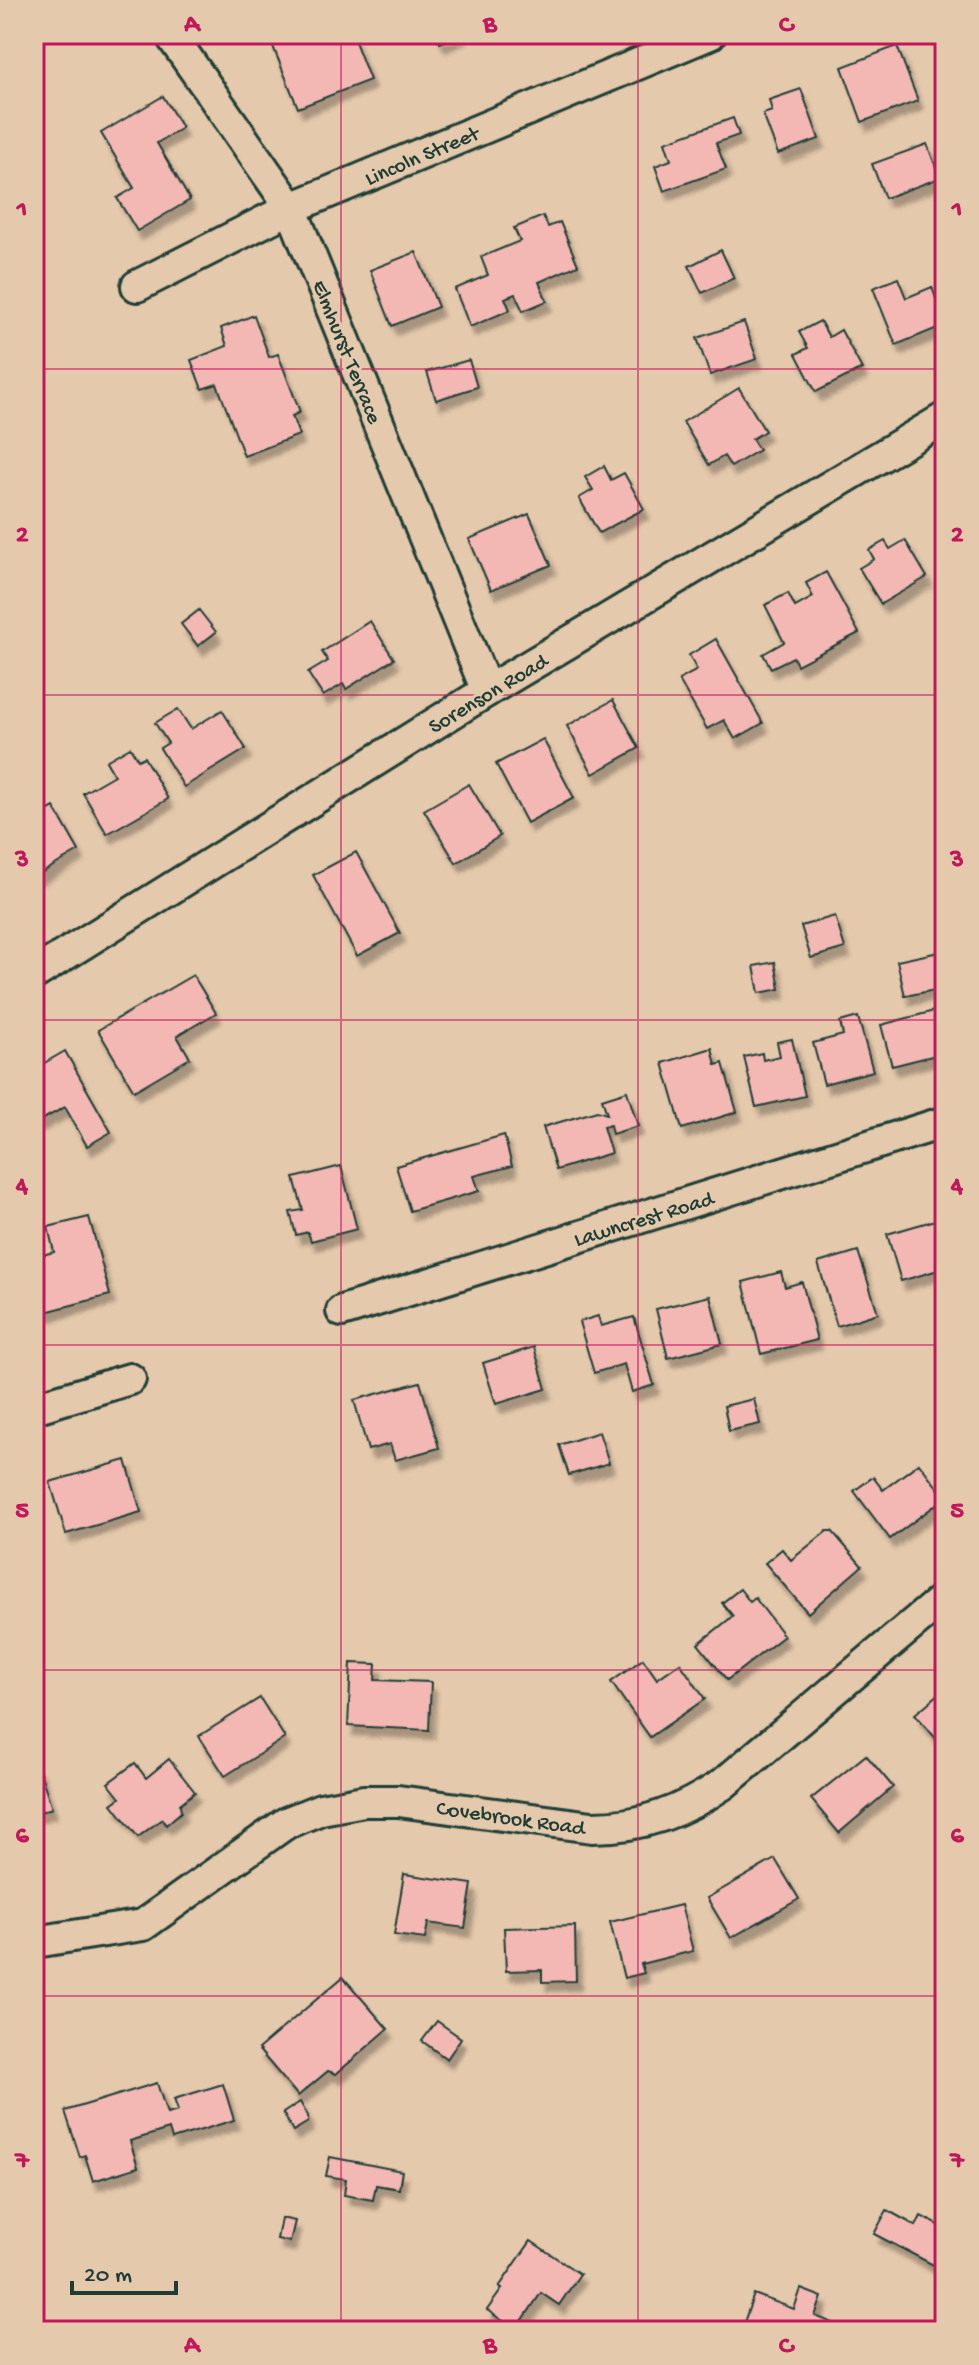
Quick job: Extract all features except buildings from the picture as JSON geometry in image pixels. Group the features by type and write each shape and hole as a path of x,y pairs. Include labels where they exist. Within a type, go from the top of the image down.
{"street":[{"name":"Elmhurst Terrace","path":"170,34 291,208 487,691"},
{"name":"Lincoln Street","path":"137,286 291,208 710,34"},
{"name":"Sorenson Road","path":"34,974 487,691 945,418"},
{"name":"Lawncrest Road","path":"342,1311 945,1122"},
{"path":"34,1408 130,1379"},
{"name":"Covebrook Road","path":"35,1942 143,1925 286,1823 321,1809 364,1801 398,1801 592,1827 622,1827 663,1817 696,1803 723,1784 945,1597"}]}
